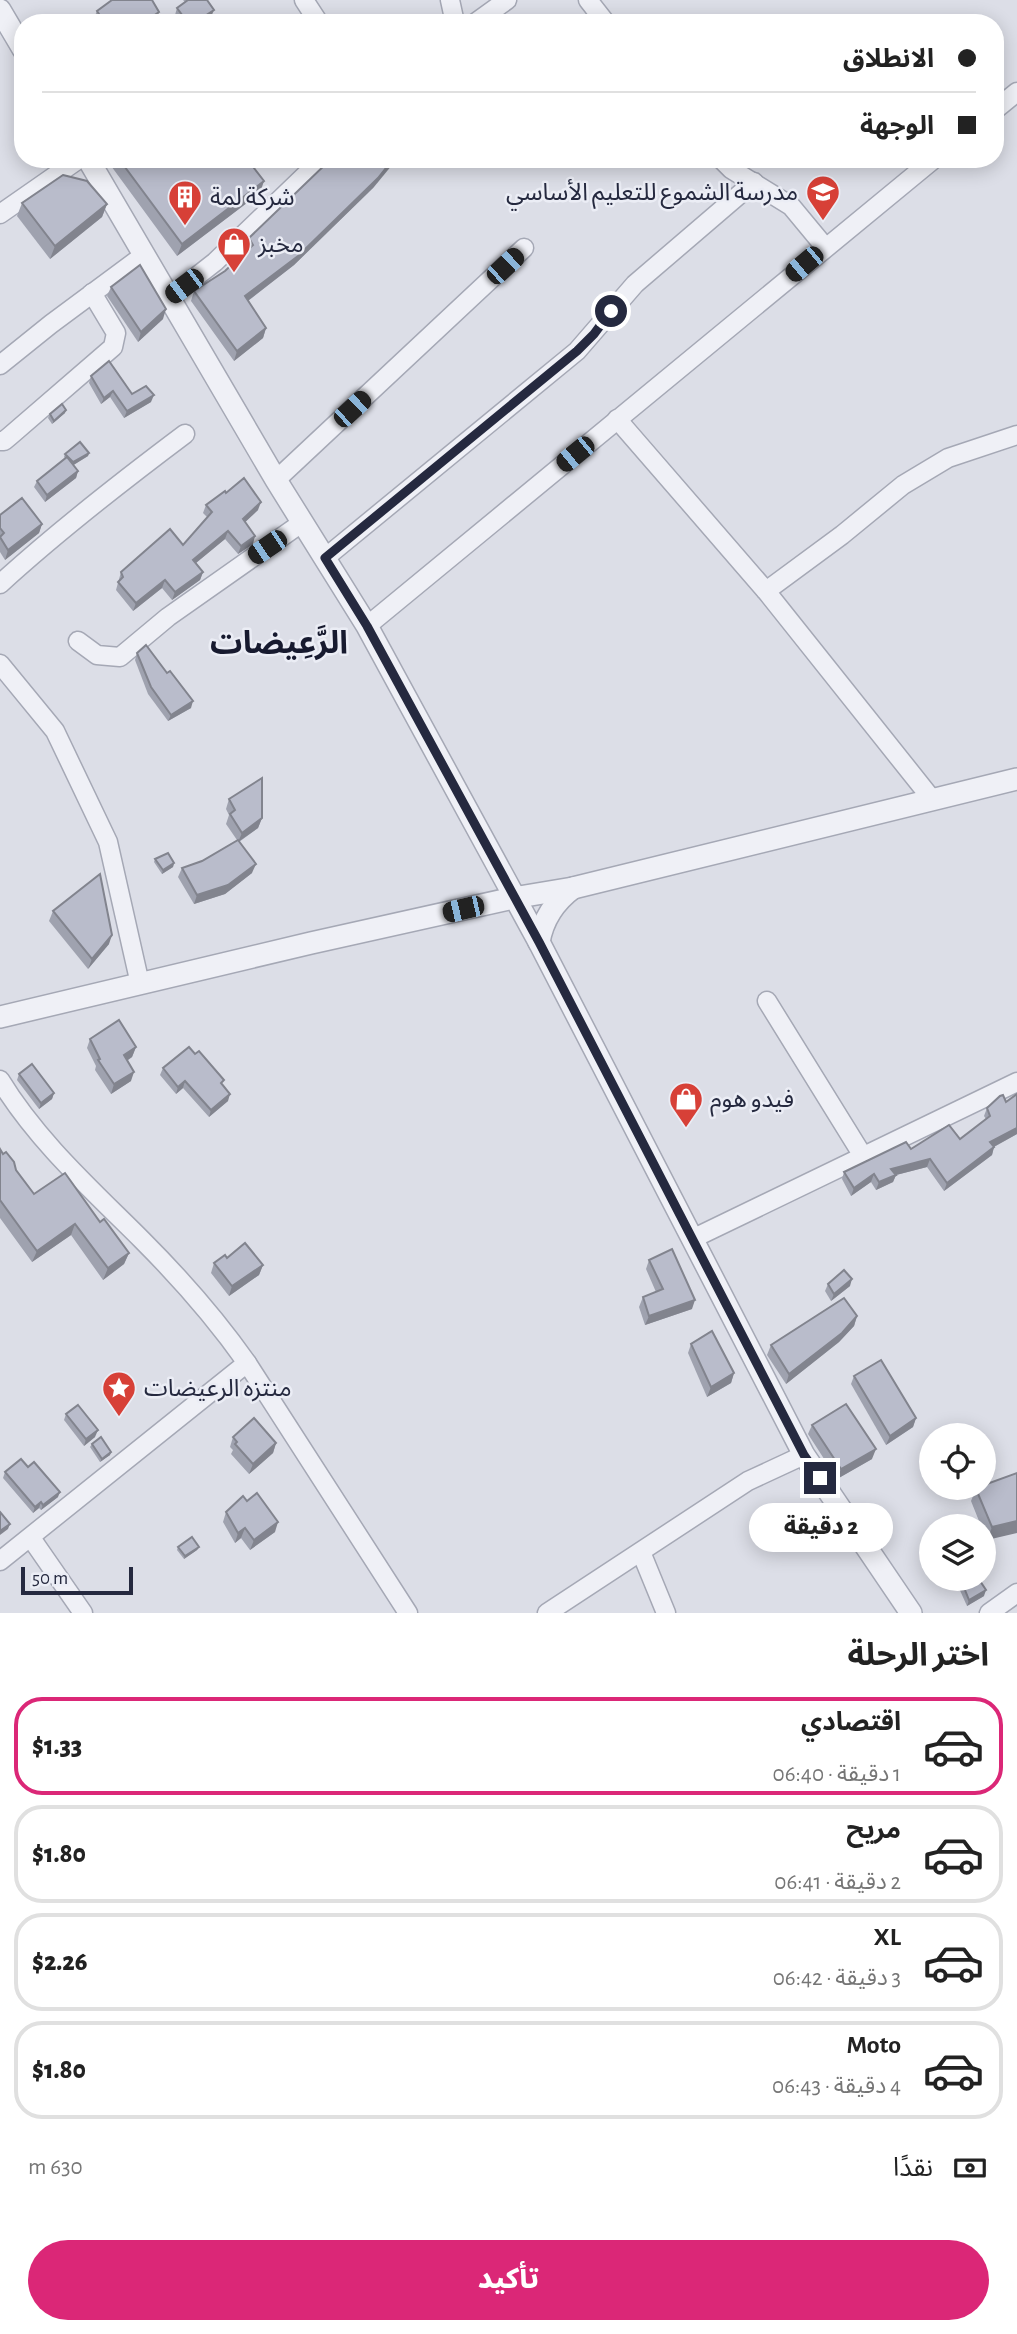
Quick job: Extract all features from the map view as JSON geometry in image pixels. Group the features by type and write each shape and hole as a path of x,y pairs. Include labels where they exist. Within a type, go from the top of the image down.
{"street":[{"path":"487,14 506,0"},
{"path":"588,0 599,14"},
{"path":"0,10 14,34"},
{"path":"0,214 66,168"},
{"path":"93,168 276,480 367,626 539,942 804,1455 911,1613"},
{"path":"169,298 215,262 314,168"},
{"path":"730,168 791,206 825,247"},
{"path":"367,626 923,168"},
{"path":"325,558 577,351 635,284 754,183"},
{"path":"276,480 524,248"},
{"path":"0,365 144,255"},
{"path":"0,441 4,441 113,347 116,332 92,293"},
{"path":"617,419 766,591 931,798"},
{"path":"0,584 52,536 186,435"},
{"path":"766,591 842,535 903,485 948,458 1017,435"},
{"path":"78,640 97,654 120,657 168,617 303,522"},
{"path":"0,664 55,731 108,842 140,984"},
{"path":"0,1017 513,898 573,888 1017,779"},
{"path":"539,942 545,919 560,899 573,888"},
{"path":"767,1001 863,1156"},
{"path":"0,1080 20,1112 68,1166 146,1244 212,1316 247,1363 408,1613"},
{"path":"692,1239 1017,1083"},
{"path":"0,1561 247,1363"},
{"path":"547,1613 748,1481 804,1455"},
{"path":"31,1538 83,1613"},
{"path":"641,1552 666,1613"},
{"path":"989,1613 1017,1593"}],"building":[{"path":"112,0 152,0 159,12 99,14 97,11"},
{"path":"188,0 207,0 214,10 208,14 181,14 177,8"},
{"name":"شركة لمة","path":"126,168 254,168 264,181 182,244"},
{"path":"322,168 386,168 298,256 245,296 266,328 237,351 194,291 225,271 253,245 249,238"},
{"path":"63,175 87,181 107,204 55,246 22,203"},
{"path":"140,265 166,309 141,332 111,287"},
{"path":"109,361 132,394 146,386 154,395 127,411 113,391 104,398 91,376"},
{"path":"62,404 66,410 54,421 50,414"},
{"path":"80,442 89,453 73,462 65,454"},
{"path":"67,457 78,471 47,495 37,481"},
{"path":"244,478 261,502 243,519 255,536 241,546 228,531 193,560 203,572 175,592 165,580 136,603 118,582 123,577 121,572 170,529 183,545 212,512 206,505"},
{"path":"22,498 42,524 8,550 0,537 4,533 0,528 0,515"},
{"path":"146,645 193,701 171,715 151,687 137,653"},
{"path":"262,778 262,818 242,833 230,814 235,810 229,799"},
{"path":"238,840 256,864 228,885 197,895 182,868 202,861"},
{"path":"168,853 174,863 163,870 155,859"},
{"path":"100,874 112,935 92,959 53,911"},
{"path":"119,1020 136,1047 124,1055 134,1072 114,1084 98,1060 100,1059 90,1039"},
{"path":"189,1047 195,1054 199,1051 224,1080 221,1083 230,1094 211,1110 185,1081 178,1087 163,1068"},
{"path":"32,1064 54,1093 41,1103 19,1074"},
{"path":"1017,1094 1017,1128 990,1142 994,1147 947,1183 930,1159 891,1169 896,1175 879,1182 874,1174 854,1188 844,1172 906,1142 911,1149 949,1125 960,1139 990,1116 987,1108 1000,1096 1003,1095 1006,1102"},
{"path":"0,1149 14,1162 16,1170 34,1194 65,1173 100,1222 104,1219 129,1253 108,1268 75,1224 37,1251 0,1200"},
{"path":"245,1243 263,1265 232,1286 214,1263 225,1255 227,1258"},
{"path":"672,1249 695,1300 649,1316 643,1297 663,1289 649,1260"},
{"path":"844,1270 852,1279 834,1294 828,1284"},
{"path":"844,1298 857,1316 842,1333 789,1374 771,1345"},
{"path":"712,1331 734,1373 711,1387 691,1344"},
{"path":"881,1360 916,1418 890,1436 854,1376"},
{"path":"846,1404 876,1449 841,1469 812,1425"},
{"path":"78,1405 98,1430 86,1439 66,1414"},
{"path":"254,1418 276,1443 253,1464 235,1444 237,1442 233,1437"},
{"path":"101,1437 111,1452 102,1459 92,1444"},
{"path":"21,1459 28,1467 34,1462 60,1492 43,1505 41,1502 35,1507 5,1472"},
{"path":"1017,1473 1017,1521 996,1526 996,1514 987,1514 981,1500 996,1500 996,1481"},
{"path":"257,1493 278,1522 254,1540 245,1528 238,1533 226,1512 243,1496 247,1501"},
{"path":"0,1512 10,1524 0,1531"},
{"path":"192,1537 199,1547 185,1556 178,1547"},
{"path":"965,1591 984,1591 969,1600"}],"place":[{"name":"مدرسة الشموع للتعليم الأساسي","path":"823,222"},
{"name":"شركة لمة","path":"185,227"},
{"name":"مخبز","path":"234,274"},
{"name":"فيدو هوم","path":"686,1129"},
{"name":"منتزه الرعيضات","path":"119,1418"}],"district":[{"name":"الرَّعِيضات","path":"279,642"}],"route":[{"path":"611,311 577,351 325,558 367,626 539,942 804,1455 820,1478"}]}
